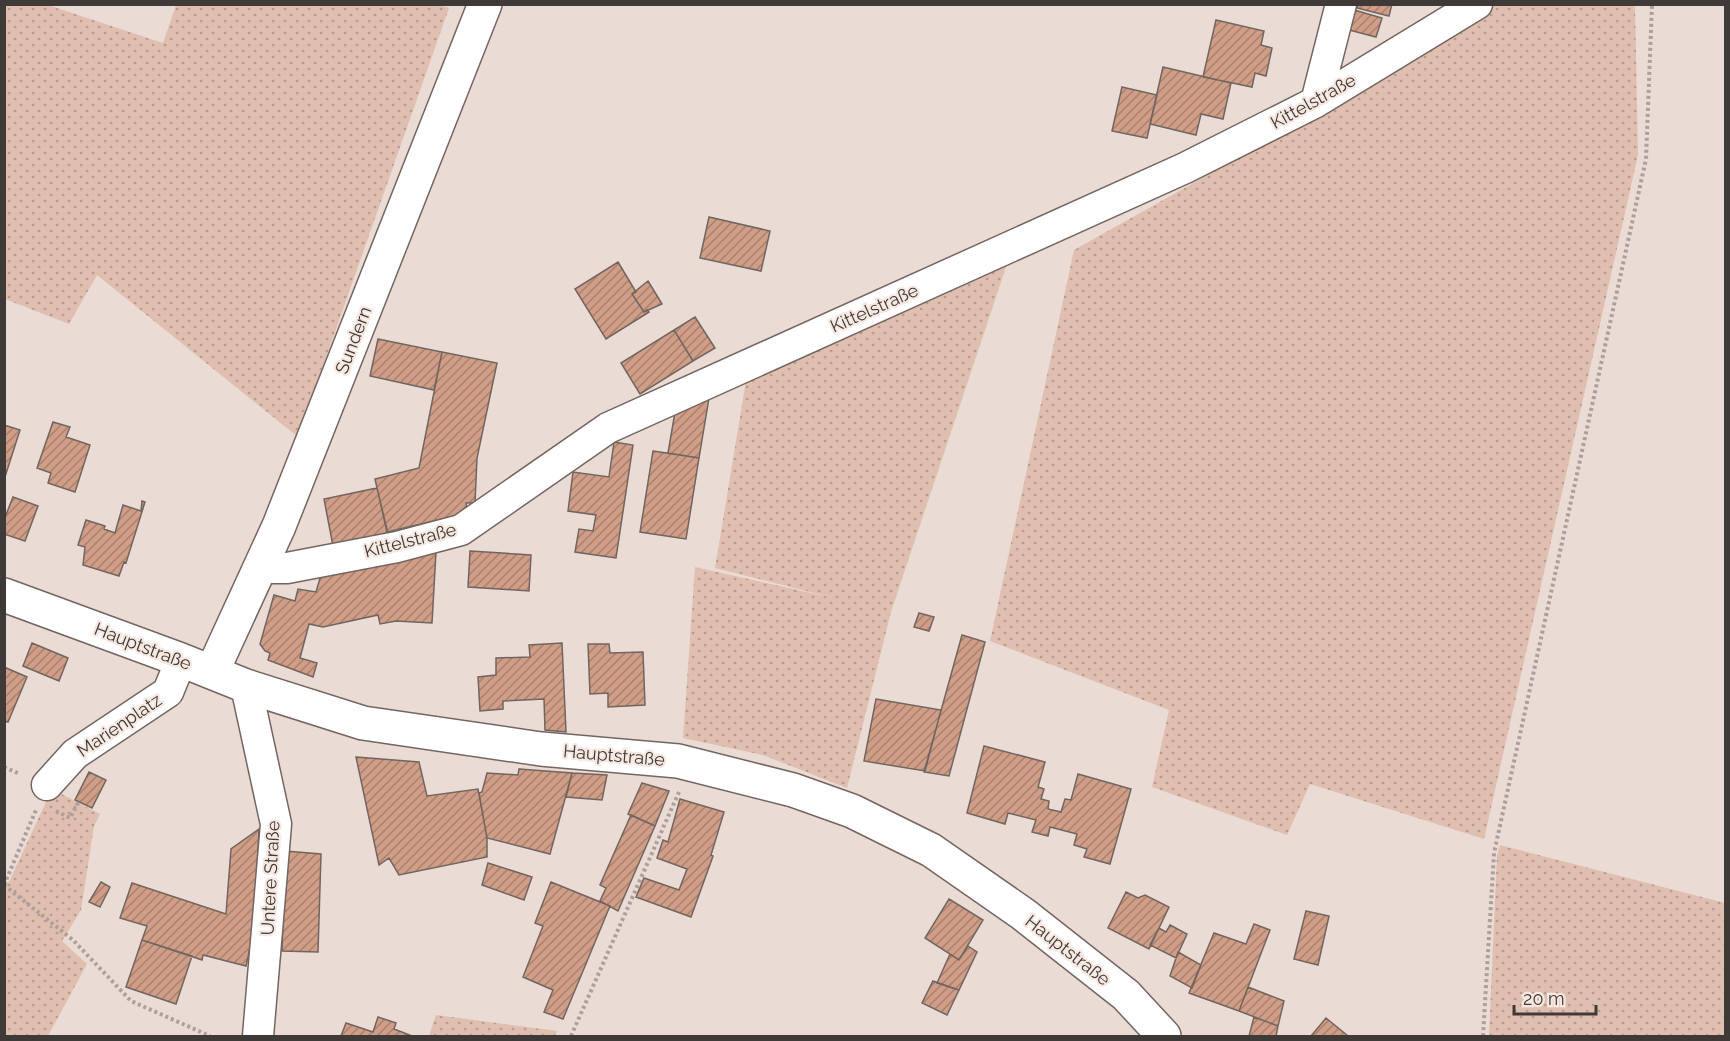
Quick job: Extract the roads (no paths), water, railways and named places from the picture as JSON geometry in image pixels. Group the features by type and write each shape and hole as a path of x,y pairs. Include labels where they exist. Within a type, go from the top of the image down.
{"main road":[{"name":"Sundern","path":"212,672 279,526 485,4"},
{"name":"Hauptstraße","path":"4,595 246,686 363,723 541,749 691,763 793,790 852,811 931,850 1023,914 1126,995 1164,1036"}],"street":[{"path":"1316,102 1341,4"},
{"name":"Kittelstraße","path":"260,568 287,568 397,547 461,530 608,428 1185,168 1316,102 1477,4"},
{"name":"Marienplatz","path":"47,785 75,754 168,692 181,660"},
{"name":"Untere Straße","path":"246,686 276,824 258,1036"}]}
